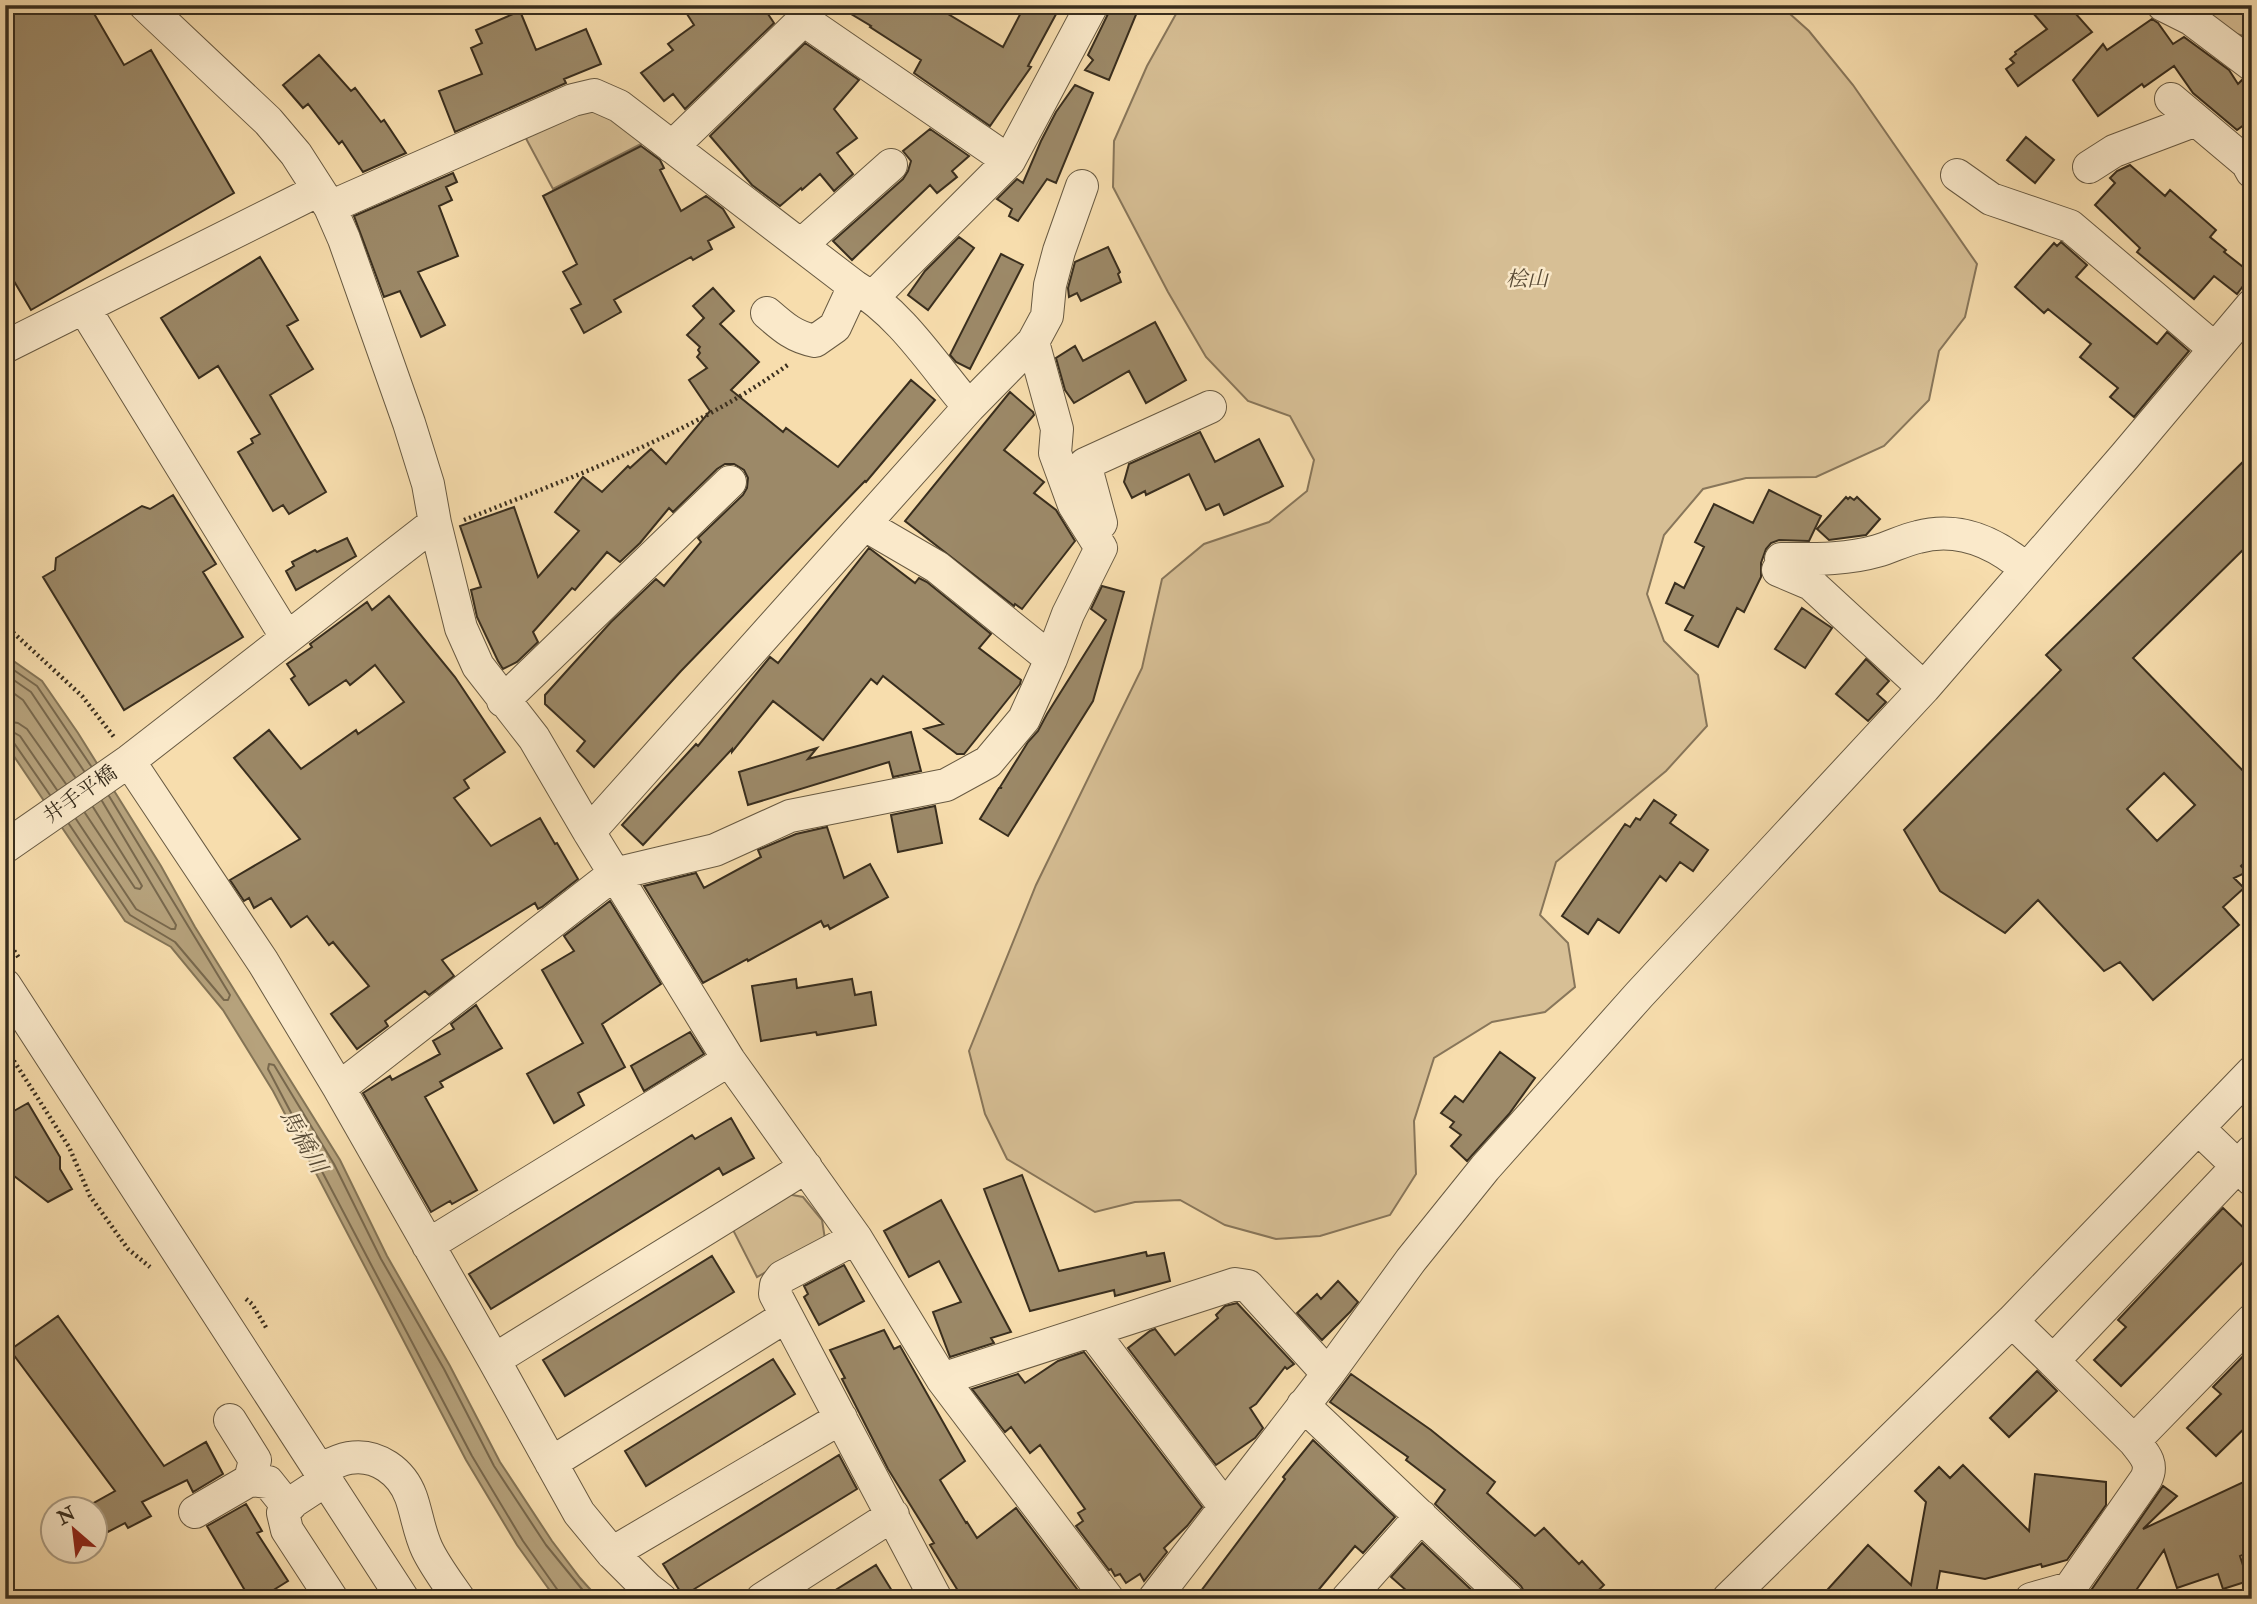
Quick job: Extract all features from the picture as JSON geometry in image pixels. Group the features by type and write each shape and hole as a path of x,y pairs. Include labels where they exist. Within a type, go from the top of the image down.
{"street":[{"path":"145,5 268,121 296,154 324,199 344,239 408,423 428,484 461,628 478,666 534,738 729,1060 856,1238 942,1379 1108,1599"},
{"path":"767,313 787,332 808,340 815,341 835,327 864,292 1009,161 1092,5"},
{"path":"2163,5 2191,19 2252,65"},
{"path":"672,147 796,27 804,23 811,24 1009,161"},
{"path":"5,347 83,308 324,199 573,100 594,95 619,106 864,292 898,321 969,407"},
{"path":"2171,99 2247,163 2252,172"},
{"path":"2090,167 2113,151 2196,120"},
{"path":"801,245 891,165"},
{"path":"1957,175 1992,199 2070,226 2215,349"},
{"path":"589,832 969,407 1033,342 1047,316 1050,285 1059,250 1082,186"},
{"path":"1154,1599 1328,1374 1411,1260 1485,1168 1639,995 1924,688 2252,305"},
{"path":"83,308 287,638"},
{"path":"1033,342 1057,429 1055,453 1074,505 1101,548"},
{"path":"339,1088 614,874 715,850 790,816 946,785 988,762 1024,719 1068,614 1101,548 1104,531 1085,464 1210,407"},
{"path":"503,701 730,482"},
{"path":"865,525 937,567 1051,659"},
{"name":"井手平橋","path":"5,847 126,762 436,526"},
{"path":"1924,688 1811,584 1779,565 1876,551 1920,536 1944,533 1986,541 2007,553 2026,569"},
{"path":"126,762 263,962 339,1088 579,1513 612,1553 662,1599"},
{"path":"5,985 403,1599"},
{"path":"428,1245 729,1060"},
{"path":"1728,1599 2012,1321 2252,1072"},
{"path":"2053,1361 2247,1166 2199,1129"},
{"path":"494,1360 806,1167"},
{"path":"856,1238 782,1277 776,1285 775,1294 936,1599"},
{"path":"942,1379 1235,1284 1248,1286 1328,1374"},
{"path":"551,1462 785,1317"},
{"path":"2134,1441 2252,1320"},
{"path":"2012,1321 2134,1441 2148,1460 2151,1470 2070,1588 2031,1599"},
{"path":"1092,1331 1225,1507"},
{"path":"1303,1405 1508,1599"},
{"path":"612,1553 841,1418"},
{"path":"230,1420 255,1460 250,1480"},
{"path":"332,1599 287,1530 283,1513 337,1461 363,1457 376,1460 396,1472 405,1482 428,1550 459,1599"},
{"path":"195,1512 250,1480 268,1482 288,1507"},
{"path":"762,1599 893,1515"},
{"path":"1347,1599 1421,1516"}],"path":[{"path":"436,526 584,472 679,428 761,384 793,361 808,340"},
{"path":"5,625 82,696 111,732 126,762"},
{"path":"5,1047 69,1147 90,1196 128,1250 153,1269"}],"green space":[{"name":"桧山","path":"1181,5 1780,5 1809,31 1853,85 1977,264 1965,317 1939,351 1929,400 1884,446 1816,477 1746,478 1703,489 1664,535 1647,594 1664,641 1698,675 1707,726 1666,771 1556,862 1540,915 1568,943 1575,987 1545,1012 1492,1022 1434,1058 1414,1121 1416,1174 1390,1215 1320,1236 1276,1239 1225,1225 1180,1200 1135,1202 1095,1212 1007,1159 985,1114 969,1051 1036,885 1142,668 1162,579 1204,544 1269,522 1307,491 1314,460 1290,416 1248,401 1206,357 1168,292 1113,187 1114,141 1147,66"},
{"path":"2187,5 2252,5 2252,38 2209,27"},
{"path":"583,109 606,113 643,143 553,189 522,131"},
{"path":"787,1194 803,1197 822,1220 825,1239 757,1277 731,1226"}],"water":[{"name":"馬橋川","path":"5,655 42,681 78,733 340,1160 387,1256 450,1366 500,1462 552,1541 599,1599 556,1599 517,1545 466,1460 273,1091 223,1010 171,947 125,921 5,743"}],"building":[{"path":"5,5 89,5 124,65 151,50 234,193 31,310 5,266"},
{"path":"699,5 762,5 774,23 685,109 673,94 664,101 641,73 673,50 668,44 694,25 687,14"},
{"path":"836,5 933,5 1003,47 1025,5 1061,5 1028,66 1031,67 990,126 914,73 921,60"},
{"path":"1110,5 1140,5 1109,80 1085,70 1093,60 1088,55"},
{"path":"2026,5 2068,5 2092,32 2018,86 2006,69 2014,63 2010,59 2015,52 2047,29"},
{"path":"520,11 536,50 586,29 601,64 564,79 566,83 455,132 439,91 482,74 471,48 482,43 476,30"},
{"path":"2152,19 2173,44 2184,37 2229,70 2238,84 2242,80 2252,83 2252,119 2237,130 2193,93 2174,66 2144,87 2142,84 2098,116 2073,80 2103,44 2107,50"},
{"path":"805,43 859,80 834,109 857,138 837,153 853,174 834,191 820,174 780,206 752,185 710,136"},
{"path":"319,55 351,91 355,88 381,122 384,120 406,153 363,172 342,141 339,144 308,104 303,108 283,85"},
{"path":"1075,85 1093,93 1056,183 1047,179 1018,221 1009,216 1012,209 997,199 1017,179 1023,183 1056,112"},
{"path":"930,129 969,156 952,171 957,177 937,193 930,185 852,260 833,241 903,179 911,161 903,151"},
{"path":"2026,137 2054,160 2035,183 2007,160"},
{"path":"641,146 660,160 664,168 660,170 681,211 706,196 723,209 734,227 708,241 712,249 693,260 691,257 614,300 621,312 584,333 571,309 581,304 563,272 577,264 543,196"},
{"path":"2130,165 2165,196 2170,190 2216,230 2210,237 2252,274 2237,294 2214,276 2194,299 2137,252 2140,248 2095,205 2115,183 2110,178"},
{"path":"453,173 457,182 446,187 452,200 439,206 458,256 418,272 445,325 421,337 400,291 384,297 354,216"},
{"path":"959,237 974,248 928,310 908,295 925,271"},
{"path":"2061,242 2087,265 2076,277 2157,344 2167,332 2189,351 2134,417 2110,397 2118,388 2080,357 2091,344 2048,309 2044,313 2015,287 2054,243 2057,246"},
{"path":"1108,247 1120,272 1118,274 1121,282 1081,301 1077,293 1069,297 1068,288 1075,262"},
{"path":"1001,254 1023,265 970,369 956,362 950,355"},
{"path":"260,257 298,320 287,326 313,369 270,395 326,492 289,514 283,505 273,511 238,452 253,443 251,439 260,434 218,366 199,378 161,318"},
{"path":"713,288 734,311 720,324 759,362 731,390 783,432 786,428 838,467 911,380 935,400 866,482 681,671 594,767 577,751 585,741 545,704 545,695 611,622 656,579 664,586 701,542 698,538 743,495 748,478 744,470 734,464 725,464 717,469 673,512 669,508 620,562 607,552 575,590 572,588 533,632 538,642 517,662 503,669 477,617 471,590 481,587 460,526 514,507 538,577 579,531 555,512 583,477 602,492 628,466 630,468 651,449 666,464 710,411 689,380 707,368 697,357 700,347 687,335 704,318 693,306"},
{"path":"1155,322 1186,380 1146,403 1129,371 1074,403 1065,390 1056,358 1075,346 1083,361"},
{"path":"1010,392 1034,415 1004,450 1044,482 1034,493 1056,510 1075,541 1022,609 1015,604 1014,606 905,521"},
{"path":"1200,432 1215,462 1259,439 1283,486 1224,515 1219,504 1206,510 1189,474 1146,495 1145,491 1132,498 1124,482 1129,464"},
{"path":"2252,453 2252,541 2133,658 2252,780 2252,855 2241,866 2247,872 2234,878 2244,888 2223,907 2239,925 2153,1000 2120,962 2104,971 2038,900 2005,933 1940,891 1904,830 2061,670 2046,655","holes":["2164,773 2195,805 2157,841 2127,809"]},
{"path":"1769,490 1821,516 1809,541 1779,540 1766,549 1761,563 1761,577 1744,612 1737,608 1718,647 1685,630 1693,616 1666,603 1675,583 1684,588 1704,547 1695,542 1714,504 1753,523"},
{"path":"173,495 216,564 203,572 243,637 124,710 43,577 55,570 56,558 142,506 150,509"},
{"path":"1846,497 1854,500 1857,497 1880,519 1866,535 1829,540 1817,529"},
{"path":"347,538 356,556 296,590 286,571 294,566 292,562"},
{"path":"869,548 915,583 919,578 927,582 991,634 979,648 1021,680 1020,684 964,754 957,754 924,729 943,724 883,676 877,684 871,679 823,740 773,701 732,752 732,749 643,845 622,825 696,744 698,746 770,657 778,663"},
{"path":"1102,586 1124,592 1093,701 1008,836 980,819 1106,620 1091,609"},
{"path":"389,596 455,677 505,752 464,780 469,788 454,798 491,846 540,818 578,879 542,907 538,909 535,903 442,960 454,976 429,995 425,991 385,1021 388,1026 357,1049 331,1014 369,986 333,942 329,945 307,916 291,927 271,898 254,908 249,898 244,901 230,880 300,839 234,758 269,730 301,769 356,730 358,734 404,702 375,665 350,685 346,680 309,705 291,679 295,676 287,664 367,602 372,610"},
{"path":"1802,608 1832,628 1805,668 1775,649"},
{"path":"1866,659 1889,681 1877,694 1886,702 1868,721 1836,694"},
{"path":"911,732 921,771 893,777 889,762 748,805 739,772 817,748 808,759"},
{"path":"1654,800 1676,815 1670,823 1708,850 1693,871 1680,862 1666,881 1660,876 1619,933 1598,919 1588,934 1562,916 1625,824 1630,827 1636,818 1640,820"},
{"path":"935,806 942,843 898,852 891,815"},
{"path":"827,827 844,878 870,864 888,897 830,929 828,925 824,927 821,921 703,983 644,886 696,873 704,888 761,857 758,850 796,834"},
{"path":"610,901 661,984 602,1024 625,1067 578,1093 584,1105 554,1123 527,1074 583,1043 542,970 574,951 564,936"},
{"path":"796,979 797,988 852,979 855,995 871,992 876,1025 761,1041 752,986"},
{"path":"476,1005 502,1048 440,1082 443,1087 425,1097 477,1190 431,1212 363,1093 390,1076 392,1080 440,1054 433,1041 454,1029 451,1024"},
{"path":"690,1032 704,1054 644,1091 631,1066"},
{"path":"1500,1052 1535,1078 1509,1114 1467,1161 1451,1146 1461,1135 1450,1127 1454,1122 1441,1113 1455,1096 1463,1102"},
{"path":"28,1103 60,1157 60,1169 72,1189 48,1202 5,1169 5,1116"},
{"path":"731,1118 754,1158 723,1175 719,1168 491,1309 469,1274 692,1135 695,1139"},
{"path":"1022,1175 1059,1271 1146,1252 1147,1256 1164,1253 1170,1281 1115,1296 1114,1290 1030,1311 984,1189"},
{"path":"941,1200 1011,1332 991,1338 994,1343 950,1357 933,1312 961,1302 939,1261 909,1277 884,1231"},
{"path":"2223,1208 2252,1236 2252,1253 2121,1386 2094,1360 2126,1327 2118,1320"},
{"path":"712,1256 734,1292 565,1396 543,1360"},
{"path":"844,1265 864,1301 819,1325 804,1297 808,1294 804,1286"},
{"path":"1338,1281 1358,1302 1322,1340 1297,1313 1317,1294 1321,1299"},
{"path":"1237,1303 1294,1364 1287,1369 1285,1367 1250,1408 1263,1428 1255,1438 1216,1465 1128,1348 1155,1329 1175,1355 1218,1318 1216,1315 1225,1306"},
{"path":"58,1316 164,1466 206,1442 223,1474 193,1492 187,1480 142,1502 151,1516 128,1528 125,1523 108,1532 106,1496 115,1491 10,1350"},
{"path":"884,1330 894,1349 900,1346 965,1461 940,1480 966,1523 977,1538 1016,1508 1080,1593 1072,1599 963,1599 930,1545 934,1543 888,1469 830,1350"},
{"path":"2252,1347 2252,1421 2216,1456 2187,1428 2221,1394 2213,1387"},
{"path":"1084,1352 1202,1507 1164,1548 1167,1552 1144,1581 1140,1574 1126,1583 1120,1574 1115,1576 1111,1569 1109,1570 1076,1526 1083,1521 1078,1513 1085,1509 1040,1445 1030,1453 1011,1427 1005,1432 972,1389 1018,1374 1025,1383 1058,1361"},
{"path":"773,1359 795,1394 646,1486 625,1451"},
{"path":"2037,1371 2057,1391 2009,1437 1990,1418"},
{"path":"1351,1374 1431,1430 1495,1482 1487,1493 1535,1536 1544,1528 1579,1564 1582,1561 1604,1585 1589,1599 1526,1599 1521,1586 1435,1504 1445,1490 1406,1460 1408,1457 1330,1402"},
{"path":"1313,1440 1395,1517 1363,1553 1355,1546 1311,1599 1195,1599 1285,1479 1283,1477"},
{"path":"839,1455 857,1489 683,1596 663,1564"},
{"path":"1963,1465 2029,1531 2035,1474 2106,1482 2106,1505 2067,1560 1985,1579 1940,1571 1935,1599 1819,1599 1868,1545 1911,1585 1926,1502 1915,1491 1939,1467 1950,1478"},
{"path":"2252,1478 2252,1551 2240,1556 2248,1581 2223,1589 2218,1574 2177,1588 2164,1550 2130,1599 2085,1599 2163,1486 2177,1496 2143,1529"},
{"path":"246,1504 262,1531 257,1533 288,1581 259,1599 250,1599 207,1526"},
{"path":"1422,1543 1481,1599 1416,1599 1391,1577"},
{"path":"876,1565 897,1599 821,1599"}]}
